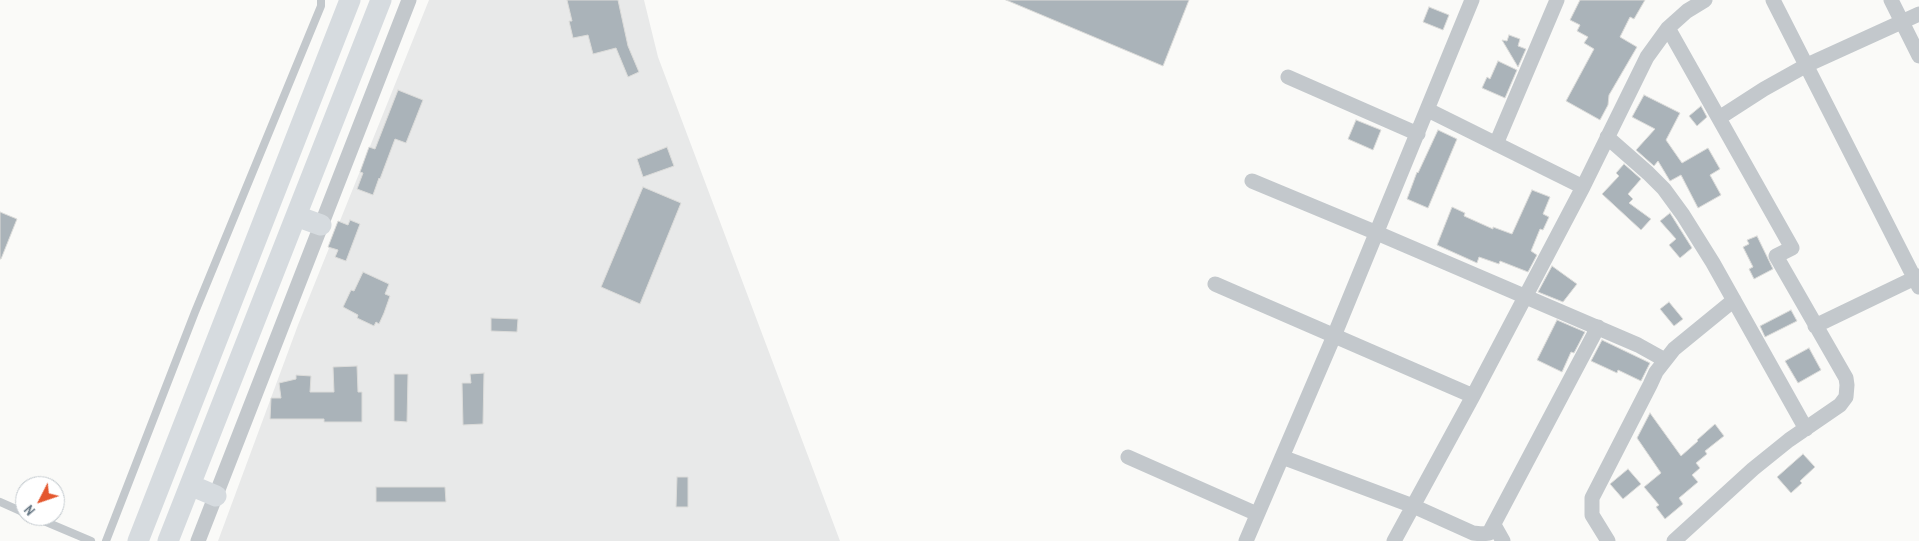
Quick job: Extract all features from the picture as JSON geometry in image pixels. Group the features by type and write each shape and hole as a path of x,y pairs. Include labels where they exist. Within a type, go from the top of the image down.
{"main road":[{"path":"138,541 350,0"},
{"path":"168,541 381,0"},
{"path":"296,216 321,226"},
{"path":"190,485 216,496"}],"street":[{"path":"198,541 409,0"},
{"path":"1246,541 1334,336 1472,0"},
{"path":"1496,144 1557,0"},
{"path":"1394,541 1583,187 1647,57 1668,28 1687,11 1704,0"},
{"path":"1774,0 1917,280 1815,326"},
{"path":"1892,0 1919,56"},
{"path":"1719,118 1764,89 1807,65 1919,14"},
{"path":"1668,28 1792,248 1776,256 1846,378 1847,392 1840,405 1753,469 1674,541"},
{"path":"1288,77 1418,134"},
{"path":"1428,110 1583,187"},
{"path":"1607,137 1648,173 1674,202 1714,263 1806,429"},
{"path":"1252,181 1377,232 1598,327 1638,345 1664,360"},
{"path":"1215,284 1473,396"},
{"path":"1608,541 1592,515 1592,498 1653,378 1664,360 1684,339 1734,300"},
{"path":"1282,457 1413,506 1474,533 1488,533 1494,525 1598,327"},
{"path":"1128,457 1257,514"},
{"path":"1494,525 1503,541"}],"lane":[{"path":"106,541 198,303 321,6 321,0"},
{"path":"0,502 15,509"},
{"path":"56,526 91,541"}],"shaded area":[{"path":"429,0 644,0 658,57 840,541 218,541 298,325"}],"building":[{"path":"567,0 618,0 628,46 639,72 628,77 616,48 593,54 588,35 573,38 569,21 572,21"},
{"path":"1006,0 1189,0 1163,66"},
{"path":"1580,0 1645,0 1634,19 1630,17 1620,37 1637,47 1609,95 1608,105 1600,120 1566,101 1594,49 1584,43 1588,37 1577,31 1580,25 1570,20"},
{"path":"1429,7 1449,15 1443,30 1423,22"},
{"path":"1509,35 1520,39 1518,46 1526,49 1518,67 1502,40 1507,41"},
{"path":"1498,61 1517,70 1505,98 1482,88 1487,77 1490,79"},
{"path":"398,90 423,100 406,143 395,139 373,195 357,189 363,173 360,172 369,147 375,149"},
{"path":"1644,95 1680,113 1666,140 1682,163 1708,148 1720,169 1710,175 1721,195 1698,208 1681,175 1670,181 1658,161 1654,166 1636,150 1655,129 1632,117"},
{"path":"1701,106 1707,117 1697,126 1689,116"},
{"path":"1356,120 1381,130 1373,150 1348,139"},
{"path":"1438,130 1457,139 1428,208 1407,199 1417,172"},
{"path":"667,147 674,166 643,177 637,159"},
{"path":"1624,164 1641,179 1628,194 1633,199 1629,203 1651,219 1641,230 1602,194 1619,176 1616,173"},
{"path":"643,187 681,203 640,304 601,287"},
{"path":"1532,190 1550,197 1543,214 1549,217 1543,230 1540,229 1531,251 1537,255 1528,272 1500,261 1499,264 1479,257 1477,263 1437,245 1452,207 1465,213 1464,216 1493,229 1493,227 1512,234"},
{"path":"0,212 17,219 1,259 0,259"},
{"path":"1670,213 1692,248 1680,258 1669,245 1676,239 1660,221"},
{"path":"350,220 360,224 346,261 335,257 338,250 328,247 338,221 348,225"},
{"path":"1757,236 1773,269 1754,279 1749,269 1753,267 1743,247 1749,244 1747,240"},
{"path":"1552,266 1577,284 1563,302 1538,292"},
{"path":"363,272 389,284 385,294 390,296 384,313 379,324 376,322 374,326 357,318 358,315 343,307 351,290 354,291"},
{"path":"1669,302 1683,319 1674,326 1660,309"},
{"path":"1791,310 1797,321 1765,337 1760,326"},
{"path":"491,318 518,319 517,332 491,331"},
{"path":"1557,320 1585,332 1574,353 1571,352 1562,372 1537,360"},
{"path":"1602,340 1650,363 1641,381 1618,370 1617,373 1591,361"},
{"path":"1809,348 1821,370 1798,383 1785,361"},
{"path":"357,366 358,392 362,392 362,422 324,422 324,419 270,419 271,398 281,398 279,383 296,379 296,375 311,376 310,392 334,392 333,367"},
{"path":"484,373 483,424 463,425 462,383 471,383 470,374"},
{"path":"394,374 408,374 407,422 394,421"},
{"path":"1650,413 1681,456 1715,424 1724,436 1705,451 1707,454 1696,463 1700,468 1692,475 1698,482 1679,498 1683,504 1665,519 1656,507 1659,505 1644,487 1661,473 1637,438"},
{"path":"1803,454 1815,467 1800,481 1802,483 1791,493 1777,477"},
{"path":"1628,469 1641,484 1623,499 1610,484"},
{"path":"677,477 688,477 688,507 676,507"},
{"path":"376,487 445,487 446,502 376,502"}]}
